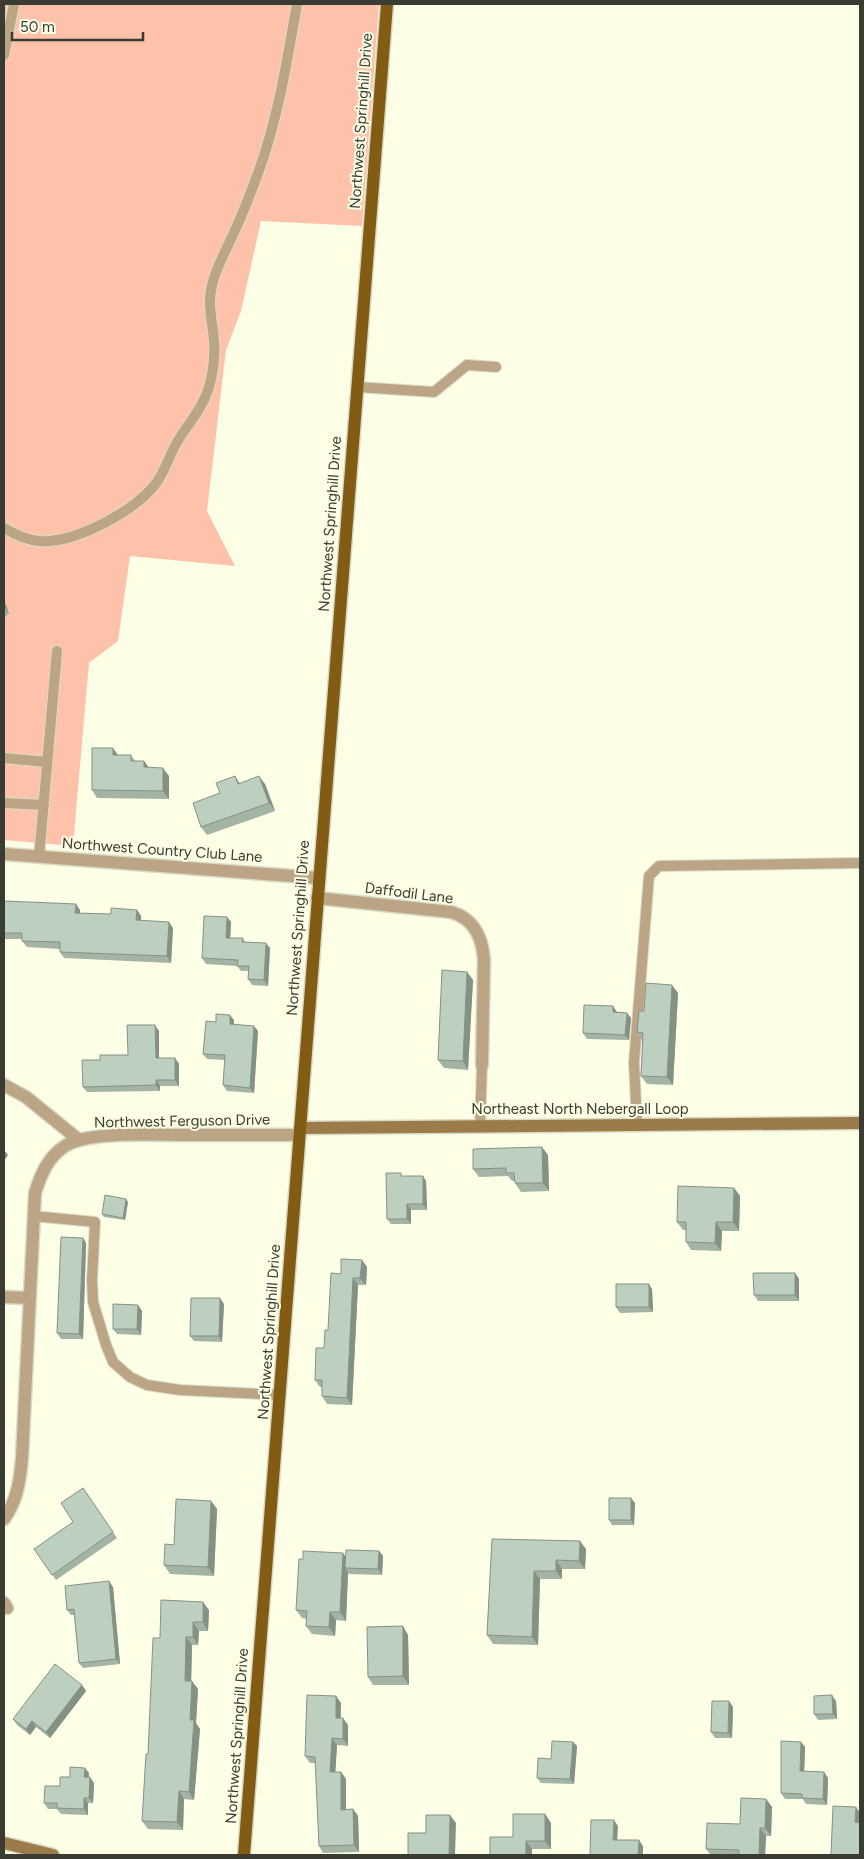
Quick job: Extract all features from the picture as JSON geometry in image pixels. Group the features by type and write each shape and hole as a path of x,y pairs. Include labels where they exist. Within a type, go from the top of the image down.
{"main road":[{"name":"Northwest Springhill Drive","path":"244,1855 387,4"}],"street":[{"name":"Northwest Country Club Lane","path":"4,854 318,878"},
{"name":"Daffodil Lane","path":"317,898 451,912 473,925 482,944 484,960 482,1065"},
{"path":"4,1085 26,1097 80,1140"},
{"name":"Northeast North Nebergall Loop","path":"299,1132 480,1126 860,1123"},
{"name":"Northwest Ferguson Drive","path":"4,1519 11,1509 19,1485 35,1193 41,1173 51,1158 66,1145 80,1140 123,1136 299,1132"},
{"path":"4,1297 29,1298"},
{"path":"4,1843 53,1855"}],"lane":[{"path":"4,55 14,4"},
{"path":"4,528 26,539 41,542 69,538 96,527 127,509 150,490 162,474 178,440 196,414 208,391 212,366 214,342 209,304 214,277 258,174 266,150 282,85 297,4"},
{"path":"357,387 434,392 467,365 496,367"},
{"path":"39,857 57,651"},
{"path":"4,758 47,762"},
{"path":"4,802 44,805"},
{"path":"637,1125 634,1062 649,876 658,866 860,863"},
{"path":"480,1126 482,1065"},
{"path":"33,1216 95,1222 92,1280 93,1302 113,1362 130,1377 148,1385 180,1390 280,1395"}],"shaded area":[{"path":"4,4 379,4 362,226 261,221 241,311 226,350 207,511 235,566 130,556 118,641 89,663 73,846 4,840"}],"building":[{"path":"92,748 113,748 113,755 131,755 131,761 144,761 144,767 163,768 163,791 92,790"},
{"path":"235,776 238,784 259,776 269,803 201,827 193,803 220,793 216,783"},
{"path":"4,901 76,904 75,913 111,914 111,908 137,910 136,920 169,922 167,956 60,952 60,942 22,941 22,933 4,933"},
{"path":"204,916 227,917 226,938 243,938 242,942 266,943 264,980 248,979 249,966 237,966 238,960 202,958"},
{"path":"442,970 467,972 463,1061 438,1060"},
{"path":"646,983 672,985 667,1077 641,1076 643,1033 637,1032 639,1011 644,1011"},
{"path":"584,1005 613,1006 613,1012 627,1013 625,1035 583,1033"},
{"path":"216,1014 230,1015 230,1024 254,1026 250,1088 223,1085 225,1055 203,1054 206,1021 216,1022"},
{"path":"127,1025 155,1025 156,1058 175,1058 175,1080 156,1080 156,1085 83,1087 82,1060 100,1060 100,1055 128,1055"},
{"path":"542,1147 543,1183 515,1183 514,1173 506,1173 506,1168 473,1169 473,1149"},
{"path":"386,1173 401,1173 401,1176 423,1176 423,1204 407,1204 407,1219 387,1219"},
{"path":"678,1186 734,1188 733,1222 716,1222 715,1243 686,1242 686,1222 677,1222"},
{"path":"105,1195 126,1199 123,1218 102,1214"},
{"path":"61,1237 83,1238 79,1334 57,1333"},
{"path":"341,1259 362,1260 360,1278 353,1278 347,1398 322,1396 322,1380 315,1380 316,1348 324,1348 325,1330 328,1330 331,1273 341,1274"},
{"path":"753,1273 795,1273 795,1295 754,1295"},
{"path":"616,1284 649,1284 649,1307 616,1307"},
{"path":"191,1298 220,1298 219,1336 190,1336"},
{"path":"113,1304 138,1305 137,1329 113,1329"},
{"path":"83,1488 113,1532 52,1575 34,1549 73,1522 61,1503"},
{"path":"609,1498 631,1498 631,1520 609,1520"},
{"path":"176,1499 211,1501 208,1567 164,1565 165,1544 174,1545"},
{"path":"492,1539 580,1541 579,1561 556,1560 556,1571 534,1571 532,1637 487,1635"},
{"path":"346,1550 379,1551 378,1569 345,1568"},
{"path":"303,1551 343,1553 340,1612 330,1612 329,1627 306,1626 307,1611 296,1610 299,1559 303,1559"},
{"path":"109,1581 116,1659 79,1663 74,1609 67,1610 65,1586"},
{"path":"161,1600 203,1602 203,1622 193,1622 193,1637 186,1637 185,1681 192,1681 190,1720 194,1720 189,1792 179,1791 177,1822 142,1821 146,1754 148,1754 153,1638 160,1638"},
{"path":"403,1626 403,1676 368,1677 367,1627"},
{"path":"55,1664 82,1685 46,1732 32,1721 26,1729 13,1719"},
{"path":"307,1695 336,1696 336,1718 343,1718 343,1739 332,1738 330,1772 341,1772 341,1810 353,1809 354,1845 319,1846 315,1757 305,1756"},
{"path":"832,1695 833,1714 814,1714 814,1696"},
{"path":"712,1701 729,1701 728,1733 711,1732"},
{"path":"552,1741 573,1742 570,1779 537,1778 538,1758 551,1759"},
{"path":"781,1741 801,1742 800,1771 824,1772 823,1799 802,1798 802,1794 781,1793"},
{"path":"70,1767 85,1768 84,1777 90,1777 89,1798 84,1798 84,1809 57,1808 57,1803 44,1803 45,1786 60,1786 60,1777 70,1777"},
{"path":"741,1798 766,1799 765,1828 760,1828 759,1855 739,1855 739,1850 706,1849 707,1823 740,1824"},
{"path":"833,1806 856,1807 855,1822 860,1823 860,1855 831,1855"},
{"path":"513,1814 545,1814 545,1841 526,1841 526,1855 490,1855 490,1837 513,1837"},
{"path":"426,1815 450,1815 449,1855 408,1855 408,1833 426,1833"},
{"path":"591,1820 614,1820 613,1840 639,1840 638,1855 590,1855"}]}
